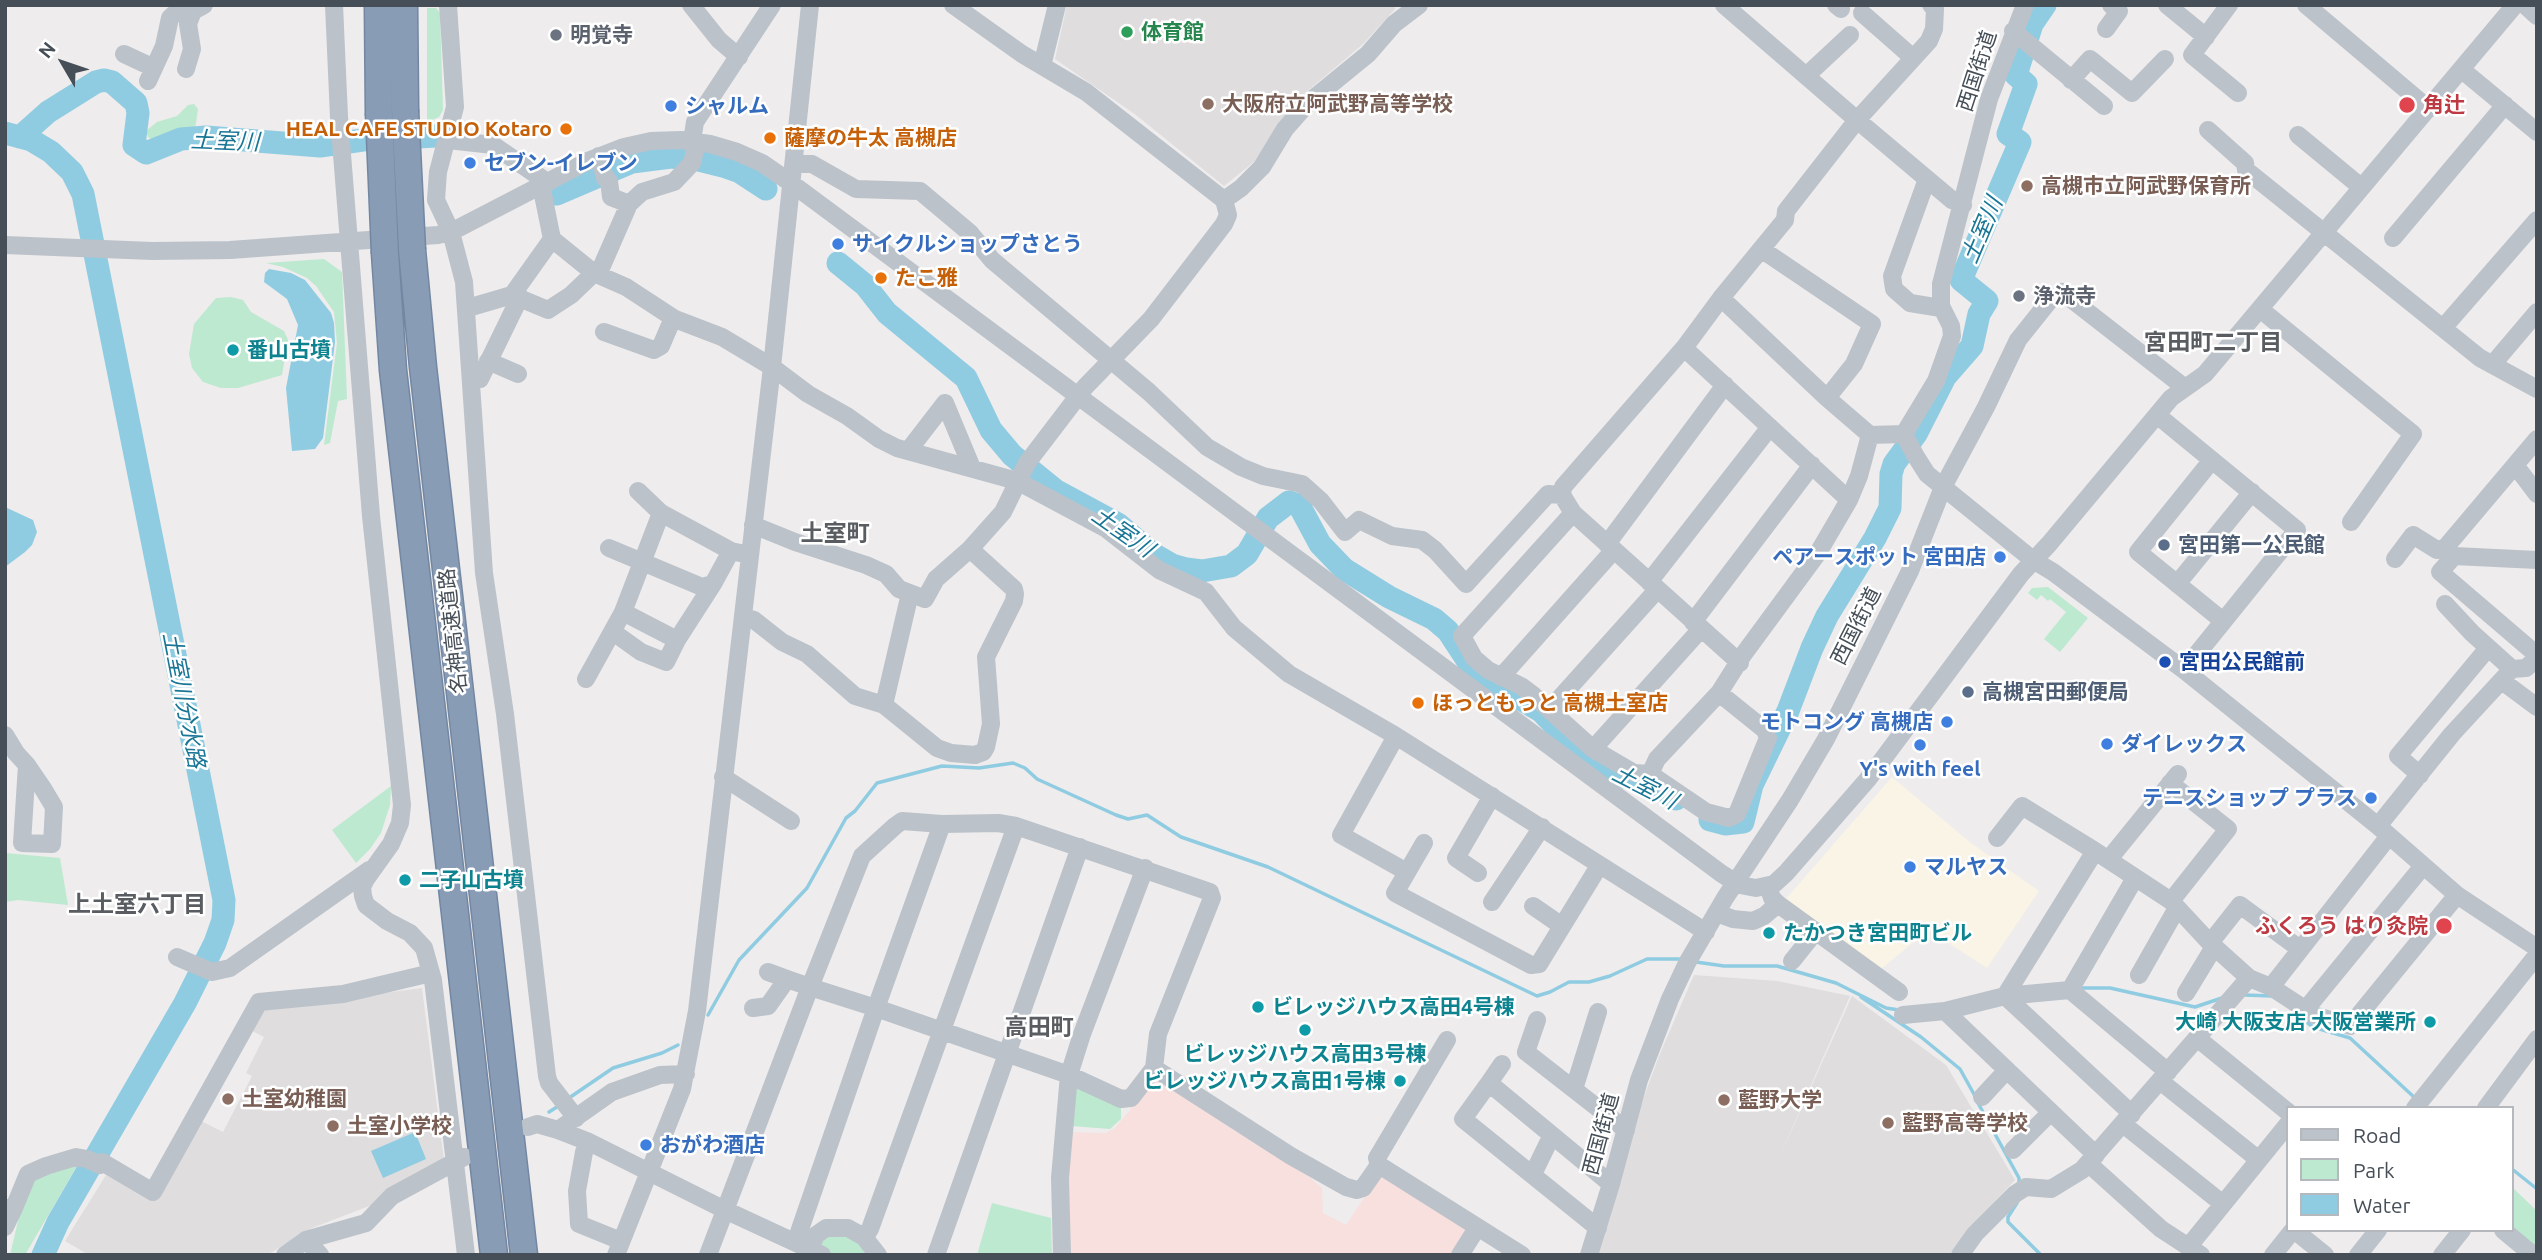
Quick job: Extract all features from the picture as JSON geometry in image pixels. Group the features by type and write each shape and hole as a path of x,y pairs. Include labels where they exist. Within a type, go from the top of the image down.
{"highway":[{"name":"名神高速道路","path":"378,5 379,113 393,370 494,1255"},
{"name":"名神高速道路","path":"404,5 405,110 412,250 423,367 524,1255"}],"street":[{"path":"334,5 339,117 371,516 402,805 400,823 391,844 362,887 366,905 418,939 424,948 431,972 460,1158 466,1255"},
{"path":"448,5 455,92 453,119 435,189 436,200 451,232 464,282 484,573 505,714 545,1065 549,1083 575,1116"},
{"path":"691,5 719,40 739,57"},
{"path":"552,239 515,291 548,310 596,274 629,204 642,192 674,182 691,163 695,122 772,5"},
{"path":"613,632 641,652 666,662 677,639 713,584 740,553 753,525 810,5"},
{"path":"753,525 794,542 866,565 886,575 899,589 925,598 936,579 970,549 1003,512 1027,463 1078,397 1151,319 1224,224 1228,215 1224,200 1086,92 1022,54 953,5"},
{"path":"1042,66 1056,5"},
{"path":"1224,200 1262,167 1285,129 1308,103 1367,54 1394,24 1419,5"},
{"path":"1724,5 1952,200 1963,205"},
{"name":"西国街道","path":"1904,434 1936,381 1951,343 1951,326 1941,308 1941,284 1989,99 2025,5"},
{"path":"2106,29 2119,11 2111,5"},
{"path":"2167,5 2206,37"},
{"path":"2230,5 2192,55 2238,93"},
{"path":"2306,5 2429,109"},
{"path":"5,244 105,249 230,250 451,232 599,156 642,143 694,141 746,155 771,168 1734,882 1751,888 1768,886 1786,873 1881,764 2021,574 2178,392 2205,374 2515,5"},
{"path":"2525,5 2537,16"},
{"path":"1740,663 1573,513 1562,495 1563,487 1685,348 1857,120 1928,41 1934,29 1938,6"},
{"path":"124,54 151,75 164,46 159,30 181,8 199,8"},
{"path":"192,62 188,24 199,8"},
{"path":"1862,13 1912,57"},
{"path":"2013,31 2104,106"},
{"path":"1806,76 1850,35"},
{"path":"2071,80 2090,59 2132,93 2165,59"},
{"path":"2462,70 2537,132"},
{"path":"2393,238 2505,105"},
{"path":"2208,130 2245,163 2246,170 2480,358 2537,389"},
{"path":"2298,135 2361,187"},
{"path":"447,140 493,145 544,184 552,239 596,274 626,287 675,319 722,337 879,439 908,451 1017,481 1105,528 1159,570 1206,592 1234,628 1289,674 1396,736 1706,932"},
{"path":"599,156 605,178 609,181 611,197 629,204"},
{"path":"803,164 812,164 856,190 920,191 970,233 992,260 1221,457 1263,476 1302,484 1321,501 1345,532 1359,520 1392,536 1422,540 1435,550 1466,584 1548,494 1562,495"},
{"path":"1927,179 1892,276 1894,289 1910,303 1941,308"},
{"path":"2443,328 2537,220"},
{"path":"1760,249 1872,324 1854,364 1827,398"},
{"name":"西国街道","path":"1589,1255 1639,1080 1658,1025 1687,963 1734,882 1790,800 1822,746 1910,571 1943,487 2018,340 2050,300 2062,292 2178,392"},
{"path":"471,307 512,295 520,296"},
{"path":"471,379 480,379 520,296"},
{"path":"1721,298 1870,435 1904,434 1927,474 2034,561 2064,580 2184,670 2384,831 2457,895 2537,948"},
{"path":"2260,309 2413,434 2351,522"},
{"path":"2492,365 2537,312"},
{"path":"604,332 654,350 661,346 675,319"},
{"path":"1685,348 1849,499"},
{"path":"488,361 518,374"},
{"path":"1501,677 1611,547 1725,385"},
{"path":"908,451 945,403 972,468"},
{"path":"2157,415 2297,530 2184,670"},
{"path":"1550,709 1653,586 1770,427"},
{"path":"1650,774 1657,759 1719,692 1818,553 1849,499 1859,476 1870,435"},
{"path":"2271,987 2384,831 2420,775 2452,734 2507,675 2526,668 2537,657 2441,572 2450,552 2537,439"},
{"path":"2212,460 2138,552 2223,621"},
{"path":"1593,749 1697,625 1812,465"},
{"path":"2515,465 2537,494"},
{"path":"638,491 661,513 740,553"},
{"path":"2177,584 2252,492"},
{"path":"586,679 623,612 661,513"},
{"path":"1573,513 1462,636 1474,658 1488,670 1521,686 1593,749 1634,773 1650,774 1706,811 1729,818 1737,814 1768,738 1765,730 1719,692"},
{"path":"2395,559 2413,535 2437,550 2537,560"},
{"path":"609,548 702,587 713,584"},
{"path":"743,617 754,620 782,642 807,654 855,696 884,705 943,751 975,755 983,752 986,747 991,724 986,657 1016,594 1014,589 970,549"},
{"path":"589,1142 584,1152 577,1191 579,1224 619,1248 686,1074 696,1011 743,617 740,553"},
{"path":"884,705 908,602"},
{"path":"2445,604 2488,648 2507,675 2537,706"},
{"path":"623,612 677,639"},
{"path":"2420,775 2398,756 2488,648"},
{"path":"5,735 27,765"},
{"path":"1396,736 1341,835 1406,872"},
{"path":"723,777 791,821"},
{"path":"2005,996 2102,855 2174,779 2228,829 2174,904 2139,975"},
{"path":"1478,873 1456,858 1492,796"},
{"path":"1997,838 2022,806 2102,855 2174,904 2212,945 2249,978 2271,987 2314,1015 2350,1026 2457,895"},
{"path":"708,1255 810,987 862,856 902,821 942,824 998,823 1016,826 1145,868 1210,892 1212,898 1158,1034 1154,1068 1130,1098 1121,1099 1069,1075 876,1008 810,987 768,972"},
{"path":"809,1250 876,1008 942,824"},
{"path":"864,1237 870,1229 1016,826"},
{"path":"1492,902 1542,827"},
{"path":"1424,843 1395,893 1531,965 1539,964 1599,866"},
{"path":"936,1255 1080,847"},
{"path":"177,957 212,972 230,968 375,866"},
{"path":"2306,1009 2423,866"},
{"path":"1062,1255 1060,1178 1069,1075 1145,868"},
{"path":"2070,990 2135,878"},
{"path":"1768,886 1772,898 1778,904 1816,931 1876,982 1899,992"},
{"path":"1717,912 1733,919 1753,921 1778,904"},
{"path":"2186,993 2212,945 2241,905 2300,949"},
{"path":"1533,906 1563,926"},
{"path":"1792,961 1816,931"},
{"path":"2426,1104 2537,955"},
{"path":"5,1227 10,1208 28,1174 76,1157 102,1162 153,1192 259,1002 343,994 431,972"},
{"path":"1960,1255 1975,1234 2020,1191 2051,1189 2067,1181 2092,1160 2249,978"},
{"path":"753,1007 768,1006 787,979"},
{"path":"1903,1015 1945,1011 2005,996 2070,990 2259,1160"},
{"path":"2005,996 2127,1119 2223,1204"},
{"path":"1945,1011 2051,1112 2092,1160 2153,1222 2195,1250 2223,1204 2286,1126"},
{"path":"1574,1089 1598,1012"},
{"path":"1536,1020 1526,1052 1626,1130"},
{"path":"2197,1038 2286,1110"},
{"path":"2487,1106 2537,1039"},
{"path":"1447,1040 1377,1158 1379,1165 1522,1255"},
{"path":"1503,1064 1463,1119 1598,1228"},
{"path":"1154,1068 1252,1132 1346,1187 1357,1190 1363,1188 1379,1165"},
{"path":"1982,1097 2007,1070"},
{"path":"558,1130 612,1091 660,1075 686,1074"},
{"path":"1489,1083 1611,1184"},
{"path":"2013,1150 2051,1112"},
{"path":"528,1127 537,1124 589,1142 809,1250"},
{"path":"1533,1174 1552,1135"},
{"path":"285,1255 306,1240 366,1223 392,1196 460,1158"},
{"path":"809,1250 816,1235 826,1228 848,1228 864,1237 878,1255"},
{"path":"1460,1255 1477,1228"},
{"path":"2273,1255 2292,1232"},
{"path":"2296,1232 2325,1255"},
{"path":"2358,1255 2376,1232"},
{"path":"2442,1255 2460,1232"},
{"path":"2505,1232 2530,1254"},
{"path":"306,1240 320,1255"}],"shaded area":[{"name":"大阪府立阿武野高等学校","path":"1067,5 1394,5 1395,9 1363,44 1304,94 1255,161 1224,186 1136,115 1055,59"},
{"name":"マルヤス","path":"1892,777 1971,843 2039,891 1987,968 1925,928 1916,940 1880,970 1784,901"},
{"path":"1694,975 1777,981 1850,996 1776,1165 1852,996 1946,1065 2015,1180 1969,1229 1949,1255 1596,1255 1627,1143 1659,1056"},
{"name":"土室小学校","path":"422,988 444,1161 377,1203 312,1228 267,1255 89,1255 65,1241 106,1175 154,1199 199,1120 223,1132 252,1076 246,1073 264,1037 250,1030 261,1009"},
{"path":"1158,1076 1235,1131 1307,1175 1322,1188 1323,1213 1346,1225 1380,1174 1467,1230 1453,1255 1068,1255 1068,1132 1106,1133 1115,1128"}],"green space":[{"path":"427,8 436,8 440,13 443,110 439,117 432,120 427,120"},
{"path":"194,104 198,109 195,129 154,141 148,137 146,131 157,122 177,116 188,105"},
{"path":"324,259 342,272 347,399 338,401 330,443 324,445 337,343 334,312 307,278 266,263"},
{"path":"231,297 243,300 251,312 284,331 288,340 282,375 238,388 221,388 203,382 192,368 189,354 194,324 216,298"},
{"path":"2048,587 2088,618 2060,652 2044,639 2066,612 2050,599 2048,601 2041,595 2037,600 2028,593 2032,588"},
{"path":"391,786 390,805 381,833 356,863 332,830"},
{"path":"5,853 60,858 68,905 18,900 5,902"},
{"path":"1074,1083 1121,1106 1121,1119 1110,1129 1071,1126"},
{"path":"77,1166 25,1255 10,1255 30,1181"},
{"path":"2514,1189 2537,1211 2537,1251 2514,1232"},
{"path":"992,1203 1051,1218 1052,1255 977,1255"},
{"path":"824,1234 850,1235 872,1255 834,1255 817,1247"}],"water":[{"path":"269,269 291,273 305,280 331,313 334,323 335,342 323,438 315,449 292,451 286,388 298,325 287,299 264,282 265,273"},
{"path":"5,507 33,520 37,532 32,545 5,567"},
{"path":"415,1132 426,1159 383,1178 371,1151"}],"waterway":[{"name":"土室川","path":"1710,820 1725,824 1743,822 1752,785 1788,711 1812,648 1827,616 1875,538 1890,508 1894,464 1916,434 1945,377 1972,346 1979,314 1987,301 1961,280 2020,142 2008,134 2026,84 2016,75 2032,24 2045,5"},
{"name":"土室川","path":"20,137 48,112 96,82 104,80 112,82 136,103 138,113 134,145 146,153 181,139 206,137 320,146 363,140 436,136"},
{"name":"土室川分水路","path":"5,133 31,140 51,152 72,172 83,194 224,900 223,920 215,943 185,1003 58,1222 43,1255"},
{"name":"土室川","path":"557,194 632,162 671,157 723,166 740,172 766,189"},
{"name":"土室川","path":"838,263 865,285 887,313 966,378 991,430 1012,455 1055,490 1118,524 1153,554 1172,565 1186,569 1202,571 1231,566 1247,554 1268,518 1289,502 1299,505 1320,544 1344,569 1389,597 1434,619 1448,631 1471,666 1491,682 1541,711 1569,740 1604,766 1624,777 1665,791 1676,799"},
{"path":"708,1015 739,960 807,888 846,818 877,783 942,766 979,768 1013,763 1025,768 1037,779 1116,815 1128,819 1147,815 1181,837 1268,867 1537,996 1569,982 1589,982 1610,976 1647,959 1681,959"},
{"path":"1696,962 1724,966 1777,966 1836,983 1886,1008 1899,1010"},
{"path":"2079,988 2110,988 2195,1007 2222,998"},
{"path":"2245,995 2272,996"},
{"path":"1861,997 1921,1037 1960,1069 1975,1096"},
{"path":"2295,1013 2313,1027 2350,1038 2415,1098"},
{"path":"569,1098 613,1068 662,1053 678,1045"},
{"path":"1978,1103 2019,1182"},
{"path":"549,1112 560,1105"},
{"path":"2514,1171 2537,1189"},
{"path":"2017,1203 2008,1217 2008,1222 2041,1255"}],"place":[{"name":"体育館","path":"1127,32"},
{"name":"明覚寺","path":"556,35"},
{"name":"大阪府立阿武野高等学校","path":"1208,104"},
{"name":"角辻","path":"2407,105"},
{"name":"シャルム","path":"671,106"},
{"name":"HEAL CAFE STUDIO Kotaro","path":"566,129"},
{"name":"薩摩の牛太 高槻店","path":"770,138"},
{"name":"セブン-イレブン","path":"470,163"},
{"name":"高槻市立阿武野保育所","path":"2027,186"},
{"name":"サイクルショップさとう","path":"838,244"},
{"name":"たこ雅","path":"881,278"},
{"name":"浄流寺","path":"2019,296"},
{"name":"番山古墳","path":"233,350"},
{"name":"宮田第一公民館","path":"2164,545"},
{"name":"ペアースポット 宮田店","path":"2000,557"},
{"name":"宮田公民館前","path":"2165,662"},
{"name":"高槻宮田郵便局","path":"1968,692"},
{"name":"ほっともっと 高槻土室店","path":"1418,703"},
{"name":"モトコング 高槻店","path":"1947,722"},
{"name":"ダイレックス","path":"2107,744"},
{"name":"Y's with feel","path":"1920,745"},
{"name":"テニスショップ プラス","path":"2371,798"},
{"name":"マルヤス","path":"1910,867"},
{"name":"二子山古墳","path":"405,880"},
{"name":"ふくろう はり灸院","path":"2444,926"},
{"name":"たかつき宮田町ビル","path":"1769,933"},
{"name":"ビレッジハウス高田4号棟","path":"1258,1007"},
{"name":"大崎 大阪支店 大阪営業所","path":"2430,1022"},
{"name":"ビレッジハウス高田3号棟","path":"1305,1030"},
{"name":"ビレッジハウス高田1号棟","path":"1400,1081"},
{"name":"土室幼稚園","path":"228,1099"},
{"name":"藍野大学","path":"1724,1100"},
{"name":"藍野高等学校","path":"1888,1123"},
{"name":"土室小学校","path":"333,1126"},
{"name":"おがわ酒店","path":"646,1145"}],"district":[{"name":"宮田町二丁目","path":"2213,342"},
{"name":"土室町","path":"835,533"},
{"name":"上土室六丁目","path":"137,904"},
{"name":"高田町","path":"1039,1027"}]}
